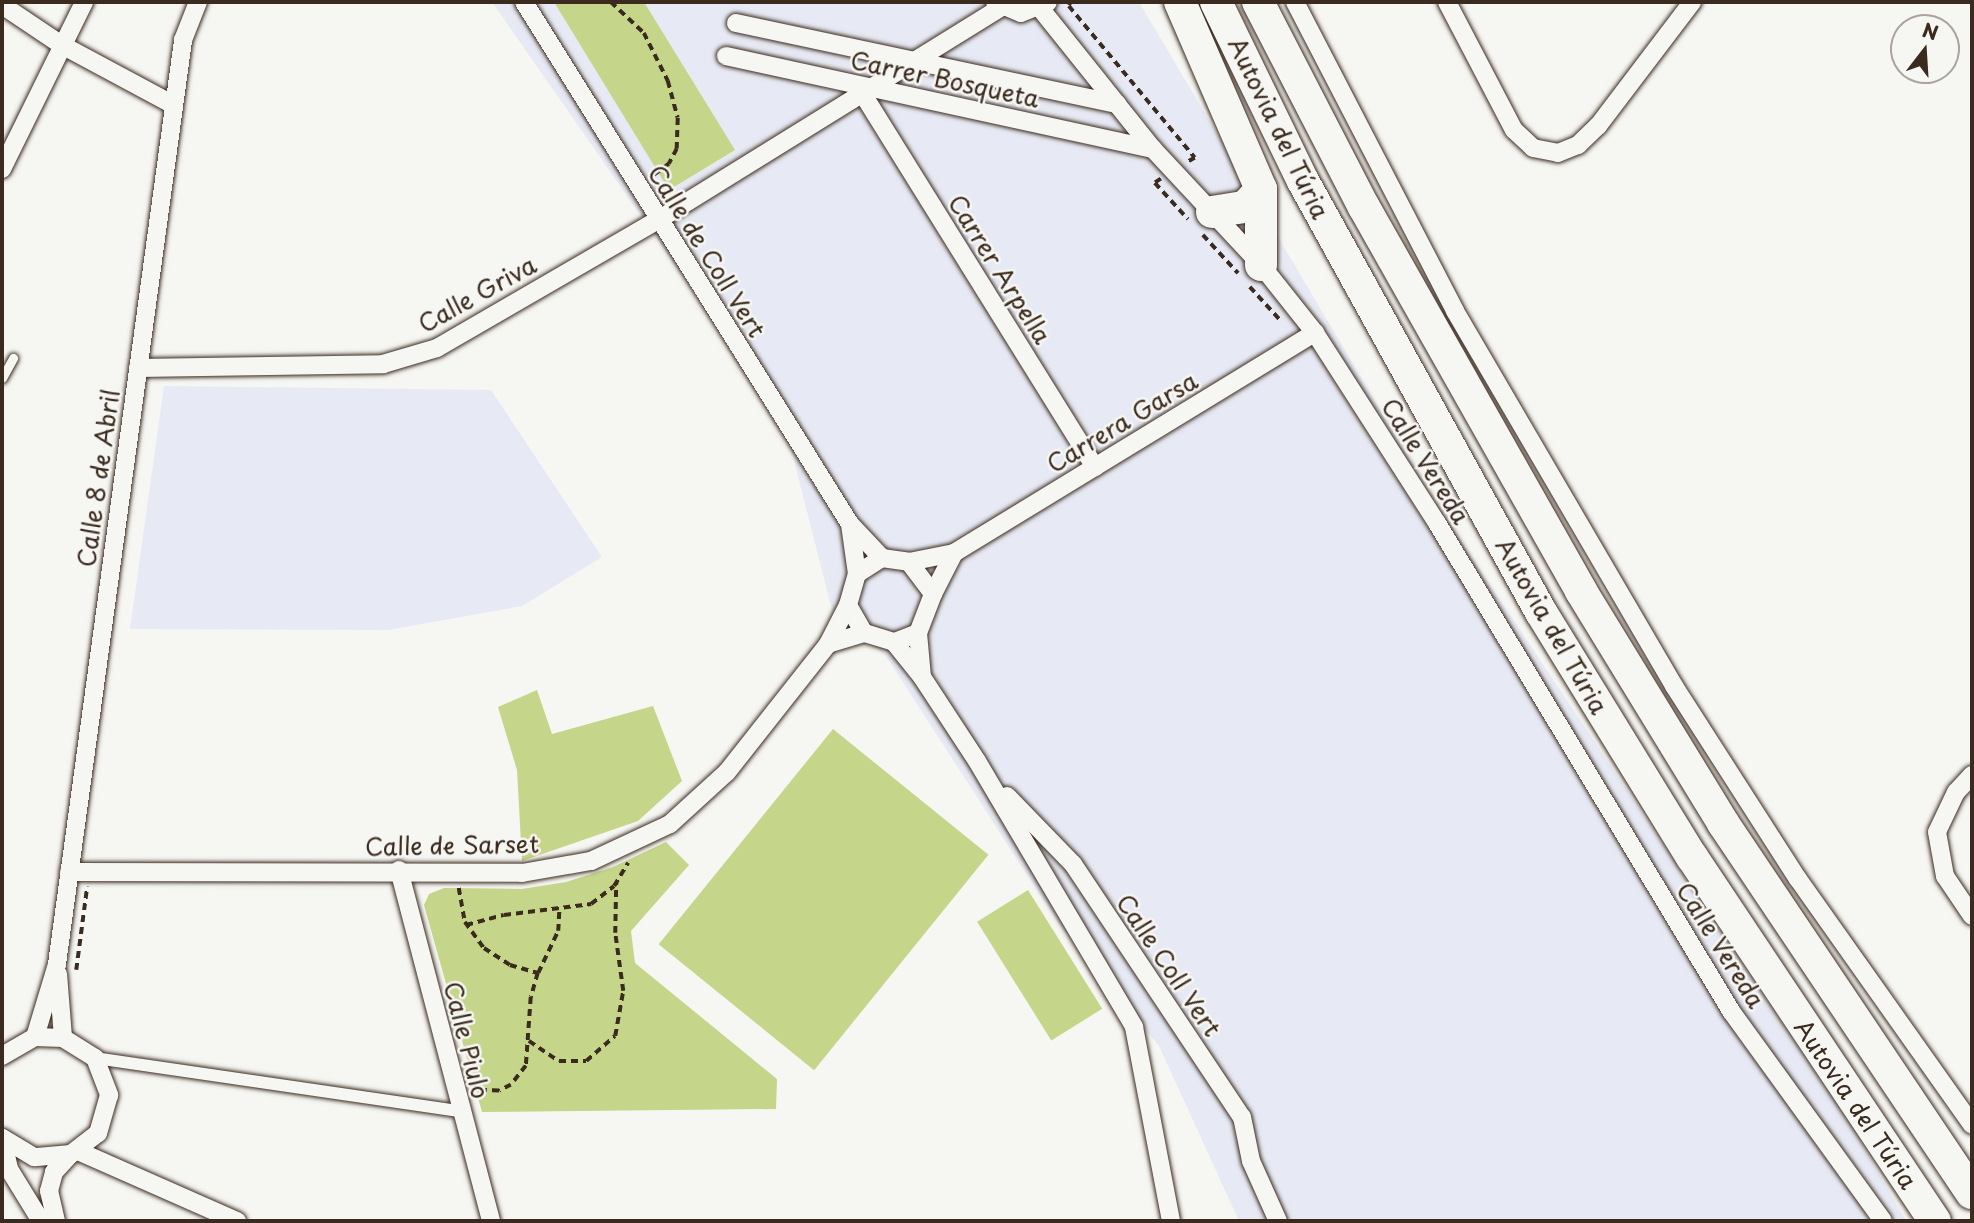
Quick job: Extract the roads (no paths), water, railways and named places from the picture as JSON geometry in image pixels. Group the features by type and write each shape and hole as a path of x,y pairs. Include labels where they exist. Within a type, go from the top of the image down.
{"highway":[{"path":"1180,2 1261,189 1261,265"},
{"path":"1191,2 1257,123 1303,181"},
{"name":"Autovia del Túria","path":"1216,2 1303,181 1541,612 1692,857 1935,1221"},
{"name":"Autovia del Túria","path":"1258,2 1364,207 1581,592 1723,822 1972,1193"},
{"path":"1212,212 1245,206 1261,189"}],"street":[{"path":"2,169 60,44 84,2"},
{"name":"Calle 8 de Abril","path":"35,1037 57,964 183,40 198,2"},
{"name":"Calle de Coll Vert","path":"524,2 850,524 882,558"},
{"path":"1295,2 1455,311 1674,687 1798,878 1972,1125"},
{"path":"1447,2 1514,131 1533,148 1558,153 1578,145 1598,126 1692,2"},
{"path":"2,5 60,44 174,105"},
{"path":"999,5 1021,13 1044,5"},
{"name":"Calle Griva","path":"138,368 383,365 437,348 658,220 870,92 999,5"},
{"name":"Calle Vereda","path":"1044,5 1153,149 1261,265 1315,333 1437,523 1731,1011 1882,1221"},
{"name":"Carrer Bosqueta","path":"736,23 1117,104"},
{"name":"Carrer Bosqueta","path":"726,56 870,92 1153,149"},
{"name":"Carrer Arpella","path":"870,92 1095,467"},
{"name":"Carrera Garsa","path":"909,562 954,553 1315,333"},
{"name":"Calle de Coll Vert","path":"850,524 857,575"},
{"path":"828,644 864,633 894,642 918,633 933,594 954,553"},
{"path":"864,633 848,605 857,575 882,558 909,562 933,594"},
{"name":"Calle de Sarset","path":"69,872 399,870 522,873 591,861 670,824 727,772 828,644 848,605"},
{"name":"Calle Coll Vert","path":"918,633 922,677"},
{"name":"Calle Coll Vert","path":"894,642 922,677 977,761 1134,1027 1171,1221"},
{"name":"Calle Coll Vert","path":"977,761 1073,864 1234,1106 1241,1117 1251,1161 1278,1221"},
{"path":"1972,775 1956,792 1937,832 1945,876 1972,916"},
{"name":"Calle Piulo","path":"399,870 491,1221"},
{"name":"Calle 8 de Abril","path":"57,964 63,1038"},
{"path":"2,1056 35,1037 63,1038 95,1058 460,1111"},
{"path":"56,1221 49,1191 54,1172 98,1133 106,1115 109,1095 95,1058"},
{"path":"2,1138 34,1157 74,1152 237,1221"},
{"path":"2,1138 9,1169 41,1221"}],"lane":[{"path":"2,378 13,358"}]}
